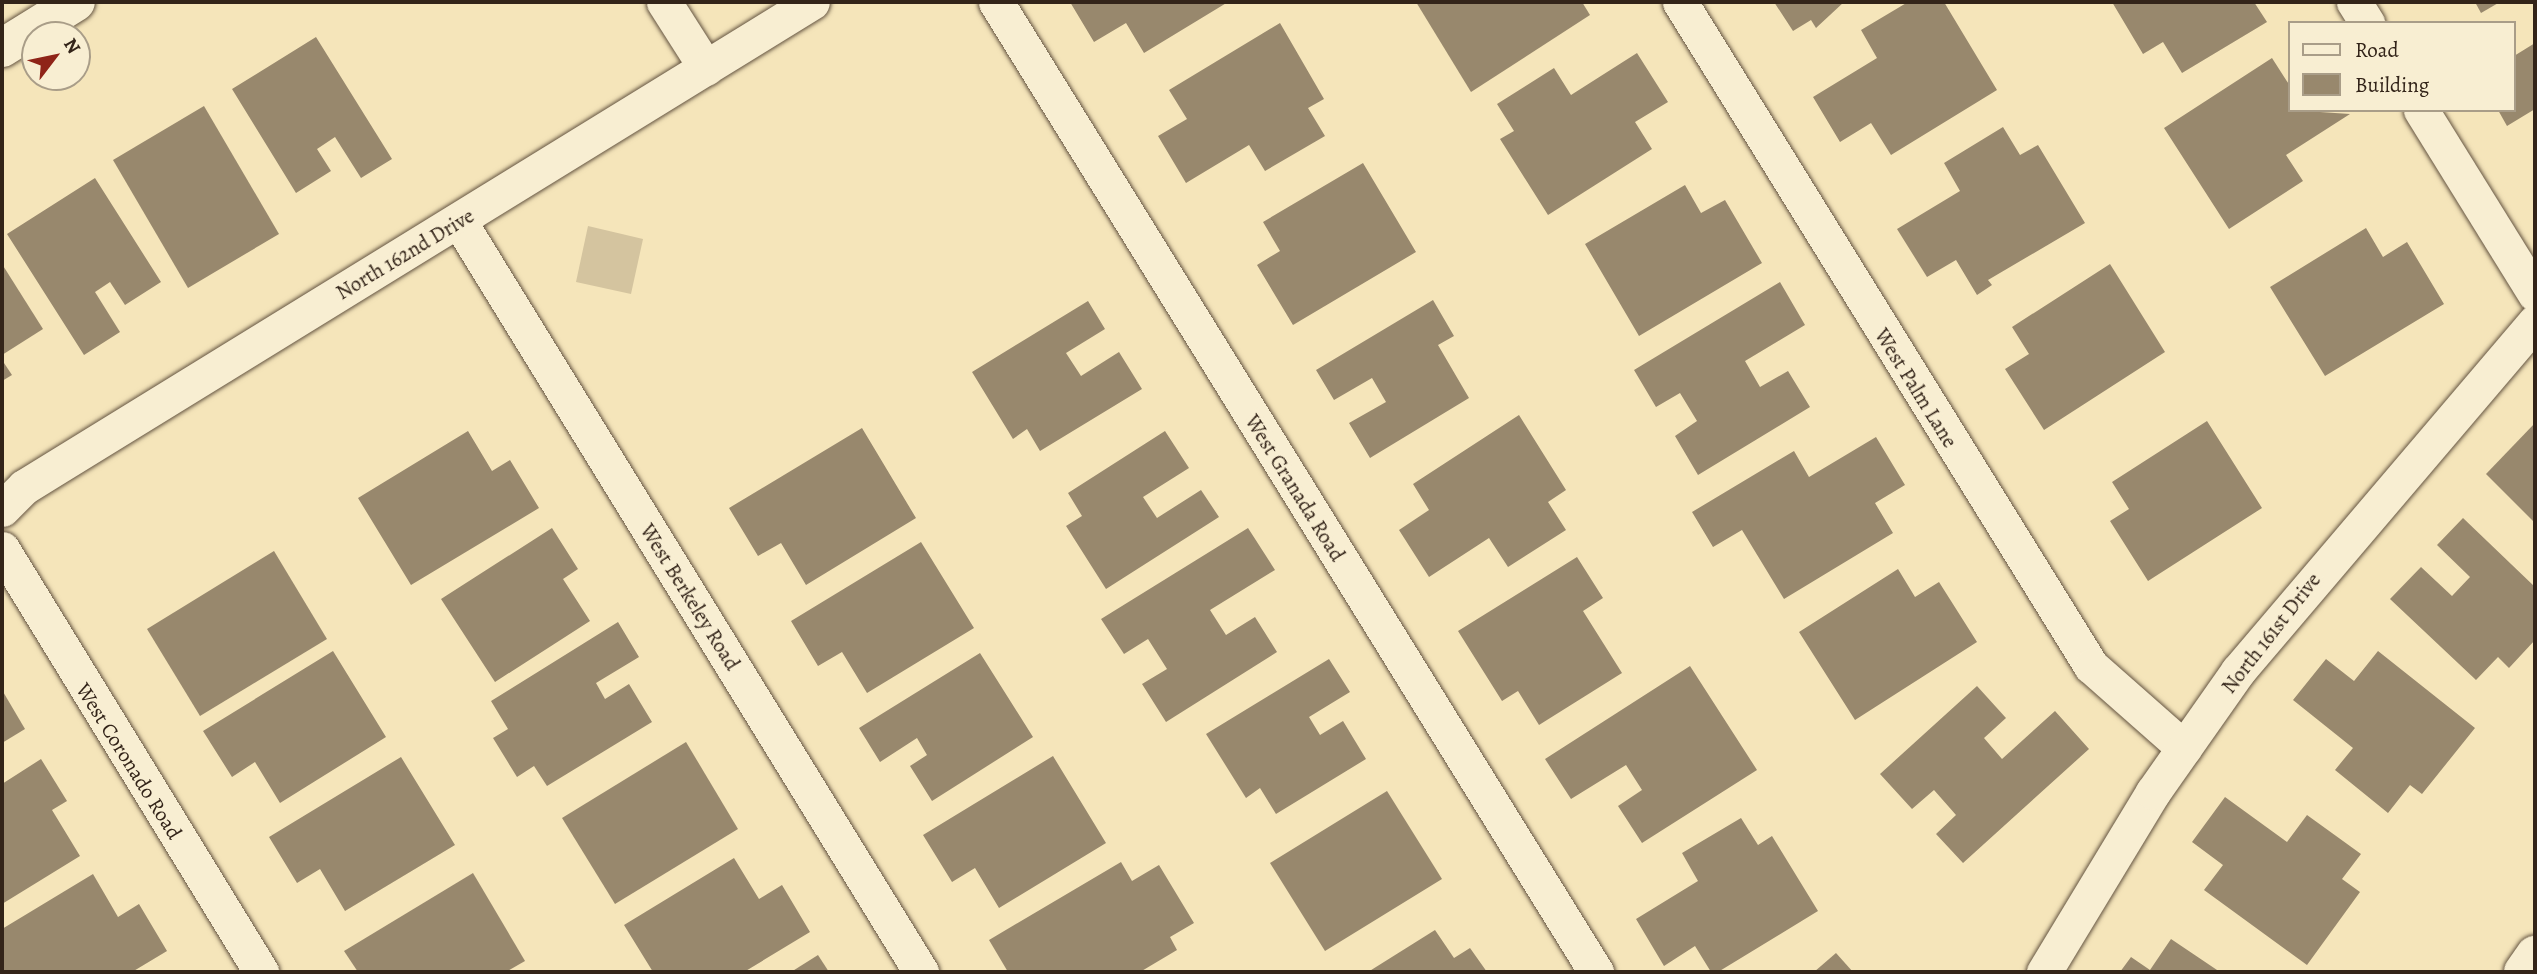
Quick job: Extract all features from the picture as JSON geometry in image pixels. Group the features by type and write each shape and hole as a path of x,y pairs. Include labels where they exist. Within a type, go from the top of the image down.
{"main road":[{"path":"2,48 76,2"},
{"path":"2523,972 2535,955"}],"street":[{"path":"664,2 706,68"},
{"name":"North 162nd Drive","path":"2,509 24,487 812,2"},
{"name":"West Granada Road","path":"996,2 1596,972"},
{"name":"West Palm Lane","path":"1679,2 2091,666 2184,748"},
{"path":"2354,2 2366,21"},
{"path":"2422,112 2535,294"},
{"name":"West Berkeley Road","path":"459,221 921,972"},
{"name":"North 161st Drive","path":"2043,972 2184,748 2238,671 2371,509 2496,376 2535,322"},
{"name":"West Coronado Road","path":"2,549 261,972"}],"shaded area":[{"path":"588,226 643,239 631,294 576,282"}],"building":[{"path":"1070,2 1228,2 1144,53 1126,23 1094,42"},
{"path":"1416,2 1582,2 1590,15 1471,92"},
{"path":"1774,2 1844,2 1816,28 1811,20 1793,31"},
{"path":"1908,2 1944,2 1997,90 1891,155 1871,123 1840,142 1813,97 1877,58 1861,30"},
{"path":"2112,2 2254,2 2267,22 2182,73 2163,42 2143,54"},
{"path":"2475,2 2500,2 2481,13"},
{"path":"1280,23 1324,99 1308,108 1325,136 1265,171 1249,145 1186,183 1158,136 1187,119 1169,90"},
{"path":"316,37 392,159 361,178 335,137 317,149 331,171 296,193 232,89"},
{"path":"2535,43 2535,109 2507,126 2499,112 2516,112 2516,55"},
{"path":"1637,53 1668,102 1635,122 1652,149 1548,215 1500,139 1514,131 1497,104 1554,68 1571,95"},
{"path":"2272,58 2288,83 2288,112 2350,114 2286,155 2303,181 2229,229 2164,128"},
{"path":"204,106 279,234 188,288 113,160"},
{"path":"2003,127 2020,155 2038,145 2085,223 1988,280 1992,285 1977,295 1956,260 1927,277 1897,229 1960,191 1944,163"},
{"path":"1363,163 1416,252 1293,325 1257,265 1280,251 1263,222"},
{"path":"95,178 161,282 125,305 110,282 95,292 120,332 84,355 7,234"},
{"path":"1685,185 1701,213 1725,200 1762,263 1639,336 1585,244"},
{"path":"2366,228 2383,257 2407,242 2444,304 2325,376 2270,287"},
{"path":"2,264 43,329 2,355"},
{"path":"2110,264 2165,352 2044,430 2005,369 2029,354 2012,327"},
{"path":"1780,282 1805,325 1745,361 1760,387 1788,371 1810,407 1698,475 1675,436 1697,421 1680,393 1656,407 1634,370"},
{"path":"1433,300 1454,336 1438,345 1469,398 1370,458 1349,423 1386,402 1372,378 1334,400 1316,370"},
{"path":"1088,301 1105,329 1066,353 1081,376 1119,352 1142,389 1040,451 1027,429 1013,439 972,372"},
{"path":"2,360 12,375 2,381"},
{"path":"1519,415 1566,490 1548,502 1566,530 1508,567 1489,538 1429,577 1399,530 1429,510 1413,484"},
{"path":"2207,421 2262,508 2148,581 2110,521 2129,509 2112,482"},
{"path":"2535,423 2535,523 2486,474"},
{"path":"862,428 916,518 806,585 781,543 758,556 729,508"},
{"path":"468,431 492,471 510,460 539,508 411,585 358,498"},
{"path":"1165,431 1189,468 1143,497 1157,518 1201,490 1219,517 1106,589 1066,526 1082,516 1068,493"},
{"path":"1876,437 1905,485 1875,503 1893,533 1784,599 1742,530 1713,547 1692,512 1794,451 1809,477"},
{"path":"2463,518 2535,587 2535,640 2509,668 2498,657 2476,680 2390,599 2421,567 2452,596 2470,577 2437,545"},
{"path":"552,528 578,569 563,579 590,621 495,682 441,599"},
{"path":"1248,528 1275,570 1210,610 1226,635 1255,617 1277,652 1166,722 1142,684 1167,669 1148,639 1124,654 1101,619"},
{"path":"921,542 974,628 867,693 842,652 818,666 791,621"},
{"path":"274,551 327,639 200,716 147,629"},
{"path":"1577,557 1603,598 1583,611 1622,673 1539,725 1518,691 1502,701 1458,631"},
{"path":"1898,569 1915,597 1939,582 1977,642 1855,720 1799,632"},
{"path":"618,622 639,657 596,683 605,699 629,684 652,722 547,786 534,766 517,777 493,738 508,729 491,701"},
{"path":"333,651 386,737 280,803 255,762 232,777 203,731"},
{"path":"2378,651 2475,728 2422,794 2410,785 2388,813 2335,770 2353,748 2293,700 2326,659 2354,681"},
{"path":"980,653 1033,737 932,801 910,766 927,755 917,738 880,762 859,728"},
{"path":"1329,659 1350,692 1309,717 1320,735 1343,721 1366,759 1276,814 1260,788 1246,798 1206,734"},
{"path":"1690,666 1757,770 1642,843 1618,806 1642,790 1626,765 1571,799 1545,759"},
{"path":"1977,686 2006,718 1984,738 2002,759 2055,711 2089,749 1963,863 1936,834 1956,815 1934,790 1912,809 1880,774"},
{"path":"2,690 25,729 2,743"},
{"path":"686,742 738,829 615,904 562,818"},
{"path":"1053,756 1106,843 999,908 975,868 952,882 923,835"},
{"path":"401,757 455,845 345,911 320,869 297,883 269,837"},
{"path":"41,759 67,801 52,810 80,856 2,904 2,784"},
{"path":"1387,791 1442,879 1325,951 1270,863"},
{"path":"2225,797 2287,842 2307,815 2361,854 2342,879 2360,892 2307,965 2204,890 2223,865 2192,842"},
{"path":"1741,818 1758,845 1772,836 1818,911 1718,972 1711,972 1695,946 1664,966 1636,919 1698,881 1682,853"},
{"path":"734,858 759,899 782,885 810,932 744,972 653,972 624,925"},
{"path":"1121,862 1132,881 1159,865 1194,923 1170,937 1177,950 1140,972 1008,972 989,940"},
{"path":"473,873 525,961 506,972 358,972 344,951"},
{"path":"93,874 118,917 139,904 167,951 132,972 2,972 2,929"},
{"path":"1435,930 1454,958 1470,948 1487,972 1368,972"},
{"path":"2171,939 2220,972 2120,972 2131,957 2150,970"},
{"path":"1836,953 1853,972 1814,972"},
{"path":"818,955 829,972 791,972"}]}
